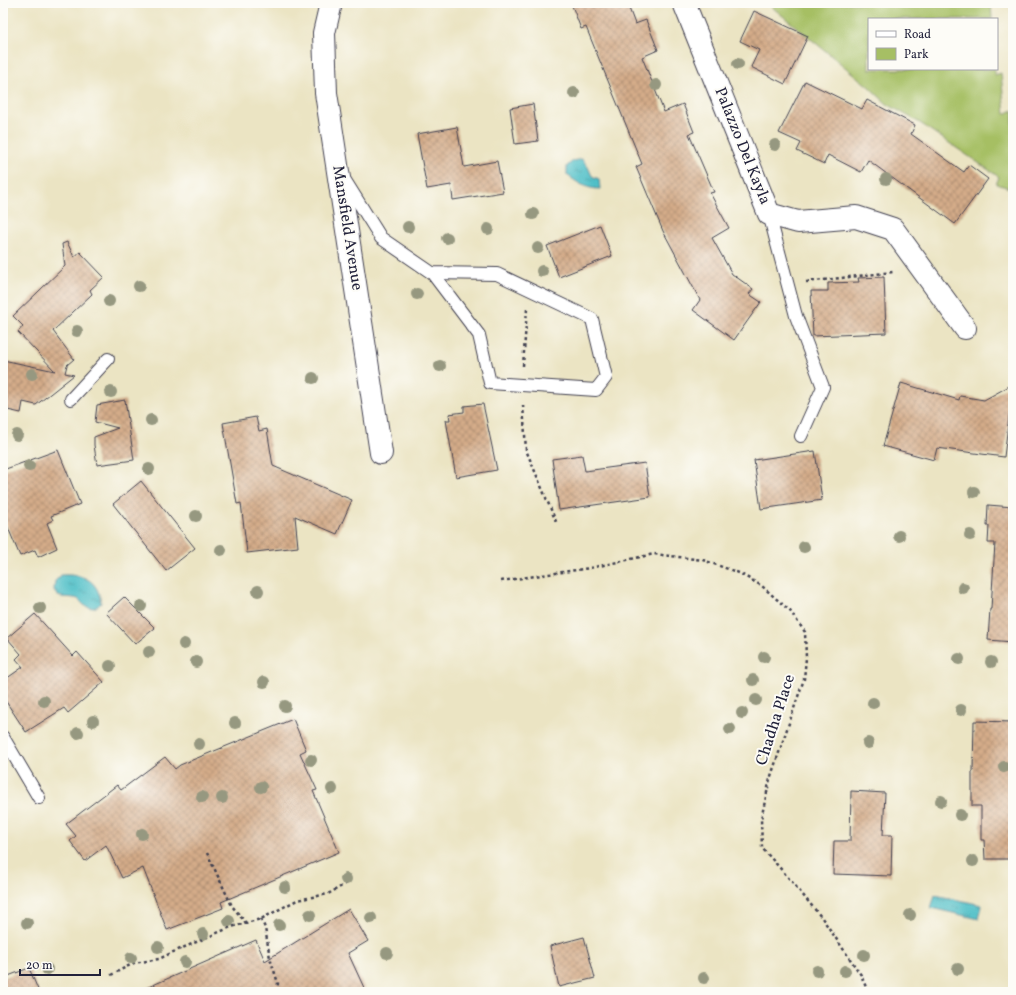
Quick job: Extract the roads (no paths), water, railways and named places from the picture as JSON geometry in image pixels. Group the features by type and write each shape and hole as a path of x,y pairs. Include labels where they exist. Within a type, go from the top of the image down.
{"street":[{"name":"Mansfield Avenue","path":"330,3 324,33 326,93 381,453"},
{"name":"Palazzo Del Kayla","path":"684,3 769,214 798,222 856,217 893,229 965,328"}],"lane":[{"path":"338,169 381,238 432,273 479,335 490,383 596,390 606,376 592,319 498,274 432,273"},
{"path":"769,214 796,316 823,387 801,436"},
{"path":"71,399 108,359"},
{"path":"3,737 40,798"}],"water":[{"path":"582,159 592,176 599,179 600,189 586,187 567,175 567,166 573,161"},
{"path":"61,575 83,577 93,583 97,588 101,603 96,607 89,608 76,598 58,596 54,590 55,581"},
{"path":"935,895 982,905 979,919 931,908"}]}
